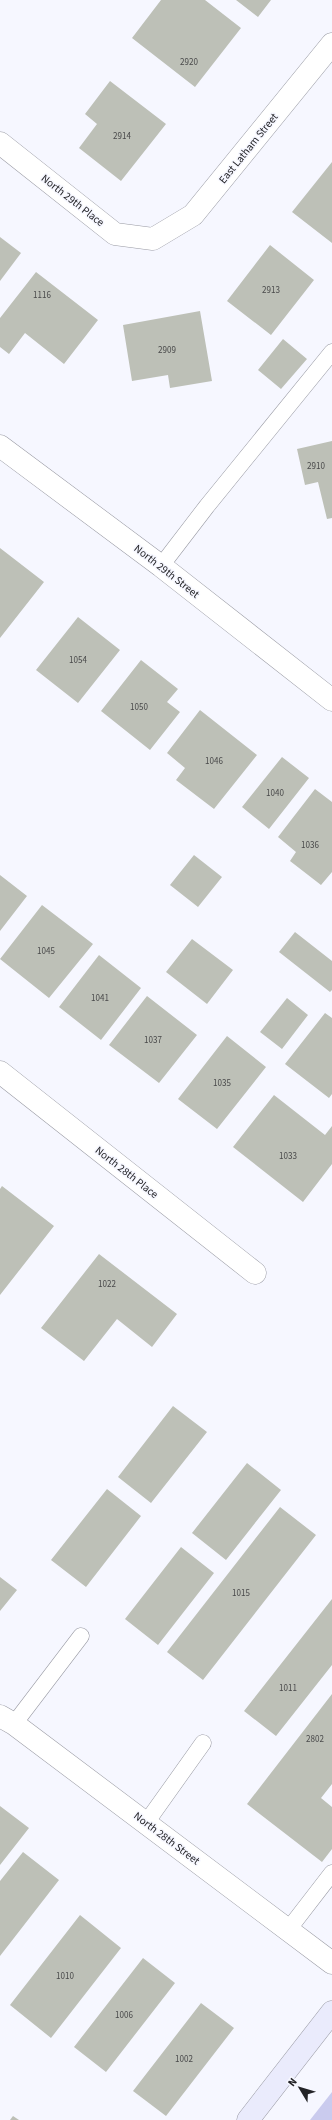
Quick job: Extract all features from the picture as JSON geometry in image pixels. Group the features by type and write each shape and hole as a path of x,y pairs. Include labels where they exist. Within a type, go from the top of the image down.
{"street":[{"name":"East Latham Street","path":"153,239 193,215 332,44"},
{"name":"North 29th Place","path":"0,143 115,234 153,239"},
{"name":"North 29th Street","path":"0,446 161,566 332,700"},
{"name":"North 28th Place","path":"0,1072 255,1273"},
{"name":"North 28th Street","path":"7,1720 332,1963"},
{"path":"248,2120 332,2012"}],"lane":[{"path":"161,566 207,506 332,352"},
{"path":"7,1720 81,1636"},
{"path":"146,1823 203,1743"},
{"path":"288,1930 332,1873"}],"shaded area":[{"path":"332,2092 332,2120 310,2120"}],"building":[{"path":"161,0 205,0 241,28 195,87 132,38"},
{"path":"236,0 271,0 258,17"},
{"path":"110,81 166,124 121,181 79,148 97,124 85,114"},
{"path":"332,162 332,243 292,212"},
{"path":"0,237 21,253 0,281"},
{"path":"270,245 314,280 271,335 227,301"},
{"path":"36,272 98,320 64,364 25,333 9,354 0,347 0,318"},
{"path":"200,311 212,381 170,388 168,375 132,381 123,325"},
{"path":"283,339 307,359 281,389 258,370"},
{"path":"332,441 332,518 327,519 318,482 305,485 297,449"},
{"path":"0,548 44,582 0,638"},
{"path":"78,617 120,650 78,703 36,670"},
{"path":"141,660 178,689 167,702 180,712 150,750 101,711"},
{"path":"200,710 257,755 214,809 176,780 185,768 167,753"},
{"path":"282,757 309,778 269,829 242,807"},
{"path":"315,789 332,802 332,872 321,885 290,861 296,852 278,837"},
{"path":"194,855 222,877 198,907 170,885"},
{"path":"0,875 27,896 0,931"},
{"path":"42,905 93,944 49,998 0,959"},
{"path":"295,932 332,961 332,990 330,992 279,952"},
{"path":"192,939 233,970 207,1004 166,972"},
{"path":"99,955 141,988 101,1040 59,1007"},
{"path":"147,996 197,1035 159,1083 109,1045"},
{"path":"287,998 308,1015 282,1049 260,1032"},
{"path":"325,1013 332,1018 332,1094 329,1098 285,1064"},
{"path":"227,1036 266,1067 217,1129 178,1099"},
{"path":"274,1095 325,1135 332,1126 332,1164 303,1202 233,1147"},
{"path":"2,1186 54,1226 0,1295 0,1189"},
{"path":"99,1254 177,1314 152,1347 117,1319 84,1361 41,1328"},
{"path":"173,1406 207,1432 151,1503 118,1477"},
{"path":"247,1463 281,1490 226,1560 192,1533"},
{"path":"107,1489 141,1516 86,1587 51,1560"},
{"path":"280,1507 316,1535 203,1680 167,1652"},
{"path":"181,1547 214,1573 158,1645 125,1619"},
{"path":"0,1577 17,1590 0,1611"},
{"path":"332,1599 332,1665 276,1736 244,1711"},
{"path":"332,1694 332,1784 321,1798 332,1807 332,1849 322,1862 247,1804"},
{"path":"0,1806 29,1828 0,1865"},
{"path":"23,1852 59,1880 0,1956 0,1881"},
{"path":"80,1915 121,1948 51,2038 10,2005"},
{"path":"143,1958 175,1983 106,2072 74,2047"},
{"path":"201,2003 234,2028 166,2116 133,2091"},
{"path":"13,2116 19,2120 10,2120"}]}
